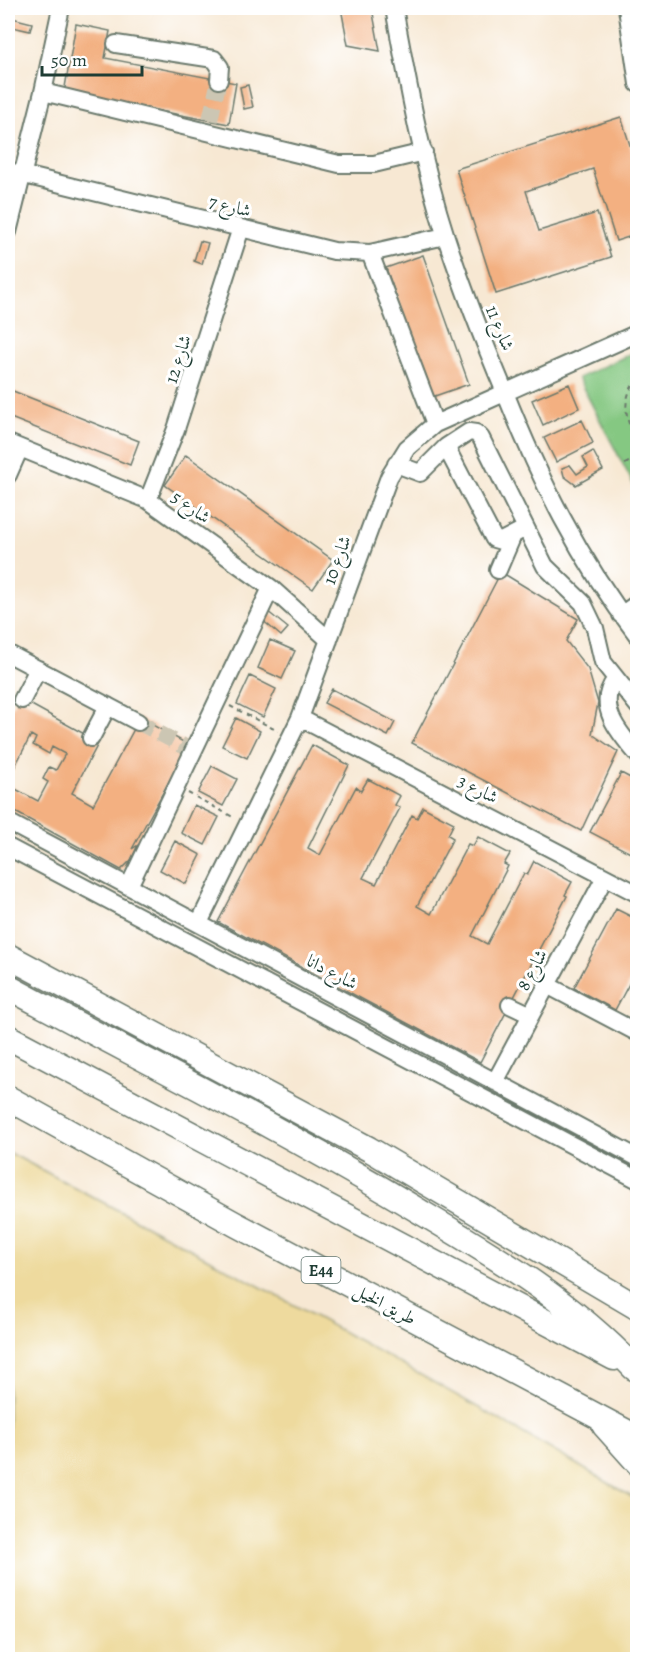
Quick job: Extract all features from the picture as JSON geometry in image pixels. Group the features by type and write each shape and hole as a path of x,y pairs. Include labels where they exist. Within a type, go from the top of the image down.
{"highway":[{"path":"8,956 351,1139 638,1308"},
{"path":"8,987 311,1148 449,1229 569,1306 636,1369"},
{"path":"8,1037 636,1369"},
{"name":"طريق الخيل","path":"8,1098 638,1438"},
{"path":"601,1420 638,1463"}],"street":[{"path":"8,232 15,173 44,92 61,8"},
{"name":"شارع 11","path":"394,8 424,152 445,236 475,319 524,442 556,509 621,615 638,636"},
{"path":"627,8 638,84"},
{"path":"116,44 214,59 220,67 219,80"},
{"path":"44,92 209,126 339,164 357,166 374,164 424,152"},
{"name":"شارع 7","path":"15,173 334,251 370,253 445,236"},
{"name":"شارع 12","path":"148,500 176,429 241,228"},
{"path":"370,253 435,424"},
{"name":"شارع 10","path":"197,922 300,718 381,497 396,464 407,448 435,424 638,333"},
{"path":"396,464 420,474 446,447 470,432 479,435 520,532 545,566 574,593 587,609 603,662 615,680 638,706"},
{"path":"8,475 14,446"},
{"name":"شارع 5","path":"14,446 148,500 271,588 329,640"},
{"path":"446,447 494,539 501,541 520,532"},
{"path":"498,570 520,532"},
{"path":"129,886 177,788 191,750 219,701 271,588"},
{"path":"621,615 638,603"},
{"path":"11,661 41,671 138,722"},
{"path":"25,701 41,671"},
{"path":"615,680 607,692 606,704 617,728 638,755"},
{"path":"88,736 104,704"},
{"name":"شارع 3","path":"300,718 638,894"},
{"name":"شارع دانا","path":"8,822 638,1158"},
{"path":"8,847 638,1180"},
{"name":"شارع 8","path":"496,1082 604,877"},
{"path":"178,919 197,922 208,936 206,941 197,946 185,941 175,933 175,923 178,919"},
{"path":"547,985 638,1033"},
{"path":"510,1005 531,1015"},
{"path":"496,1082 507,1095 506,1100 498,1106 486,1101 478,1084 496,1082"}],"path":[{"path":"638,378 627,398 625,410 627,423 638,444"},
{"path":"625,464 638,457"},
{"path":"219,701 290,738"},
{"path":"177,788 247,824"}],"green space":[{"path":"637,351 637,491 578,378"}],"sand":[{"path":"8,1152 325,1322 482,1409 637,1500 637,1659 8,1659"}],"building":[{"path":"341,8 372,8 380,51 348,45"},
{"path":"8,17 32,23 30,31 8,26"},
{"path":"76,24 110,31 105,58 236,83 229,124 64,93"},
{"path":"248,85 253,107 244,109 240,87"},
{"path":"621,117 638,170 638,234 616,241 593,169 526,191 539,231 597,213 611,257 496,294 456,169"},
{"path":"200,241 208,243 202,264 194,261"},
{"path":"423,255 469,384 432,397 386,268"},
{"path":"569,384 579,408 543,425 532,400"},
{"path":"8,389 139,441 130,465 8,417"},
{"path":"582,420 593,443 556,462 544,438"},
{"path":"593,451 603,470 576,485 564,476 562,468 570,465 577,474 588,467 583,457"},
{"path":"186,455 333,560 313,589 165,485"},
{"path":"501,572 578,619 566,641 588,669 598,703 592,734 618,752 581,831 412,743"},
{"path":"267,611 288,628 281,636 261,619"},
{"path":"270,640 295,651 282,679 258,668"},
{"path":"250,676 276,689 263,717 237,704"},
{"path":"332,689 395,722 388,736 324,703"},
{"path":"17,697 99,742 72,793 93,805 140,718 189,745 132,849 138,845 131,860 121,870 8,808 8,785 38,801 48,782 43,779 49,767 56,770 65,754 52,747 49,754 33,745 36,738 31,735 8,780 8,714"},
{"path":"236,718 260,731 247,758 222,746"},
{"path":"312,745 349,765 308,848 320,855 356,787 361,791 368,779 400,796 395,805 400,808 363,878 376,884 412,815 417,818 423,807 454,823 448,835 453,838 417,906 431,914 468,844 473,846 478,837 510,854 504,864 508,866 472,936 487,944 524,873 527,875 534,861 572,882 565,895 567,896 480,1062 218,922"},
{"path":"212,766 237,779 223,806 198,793"},
{"path":"621,773 638,782 638,857 590,832"},
{"path":"194,805 219,817 205,845 181,833"},
{"path":"175,841 201,855 186,884 160,870"},
{"path":"616,909 638,920 638,967 615,1010 574,988"}],"tunnel":[{"path":"210,120 219,80"},
{"path":"138,722 187,748"}]}
